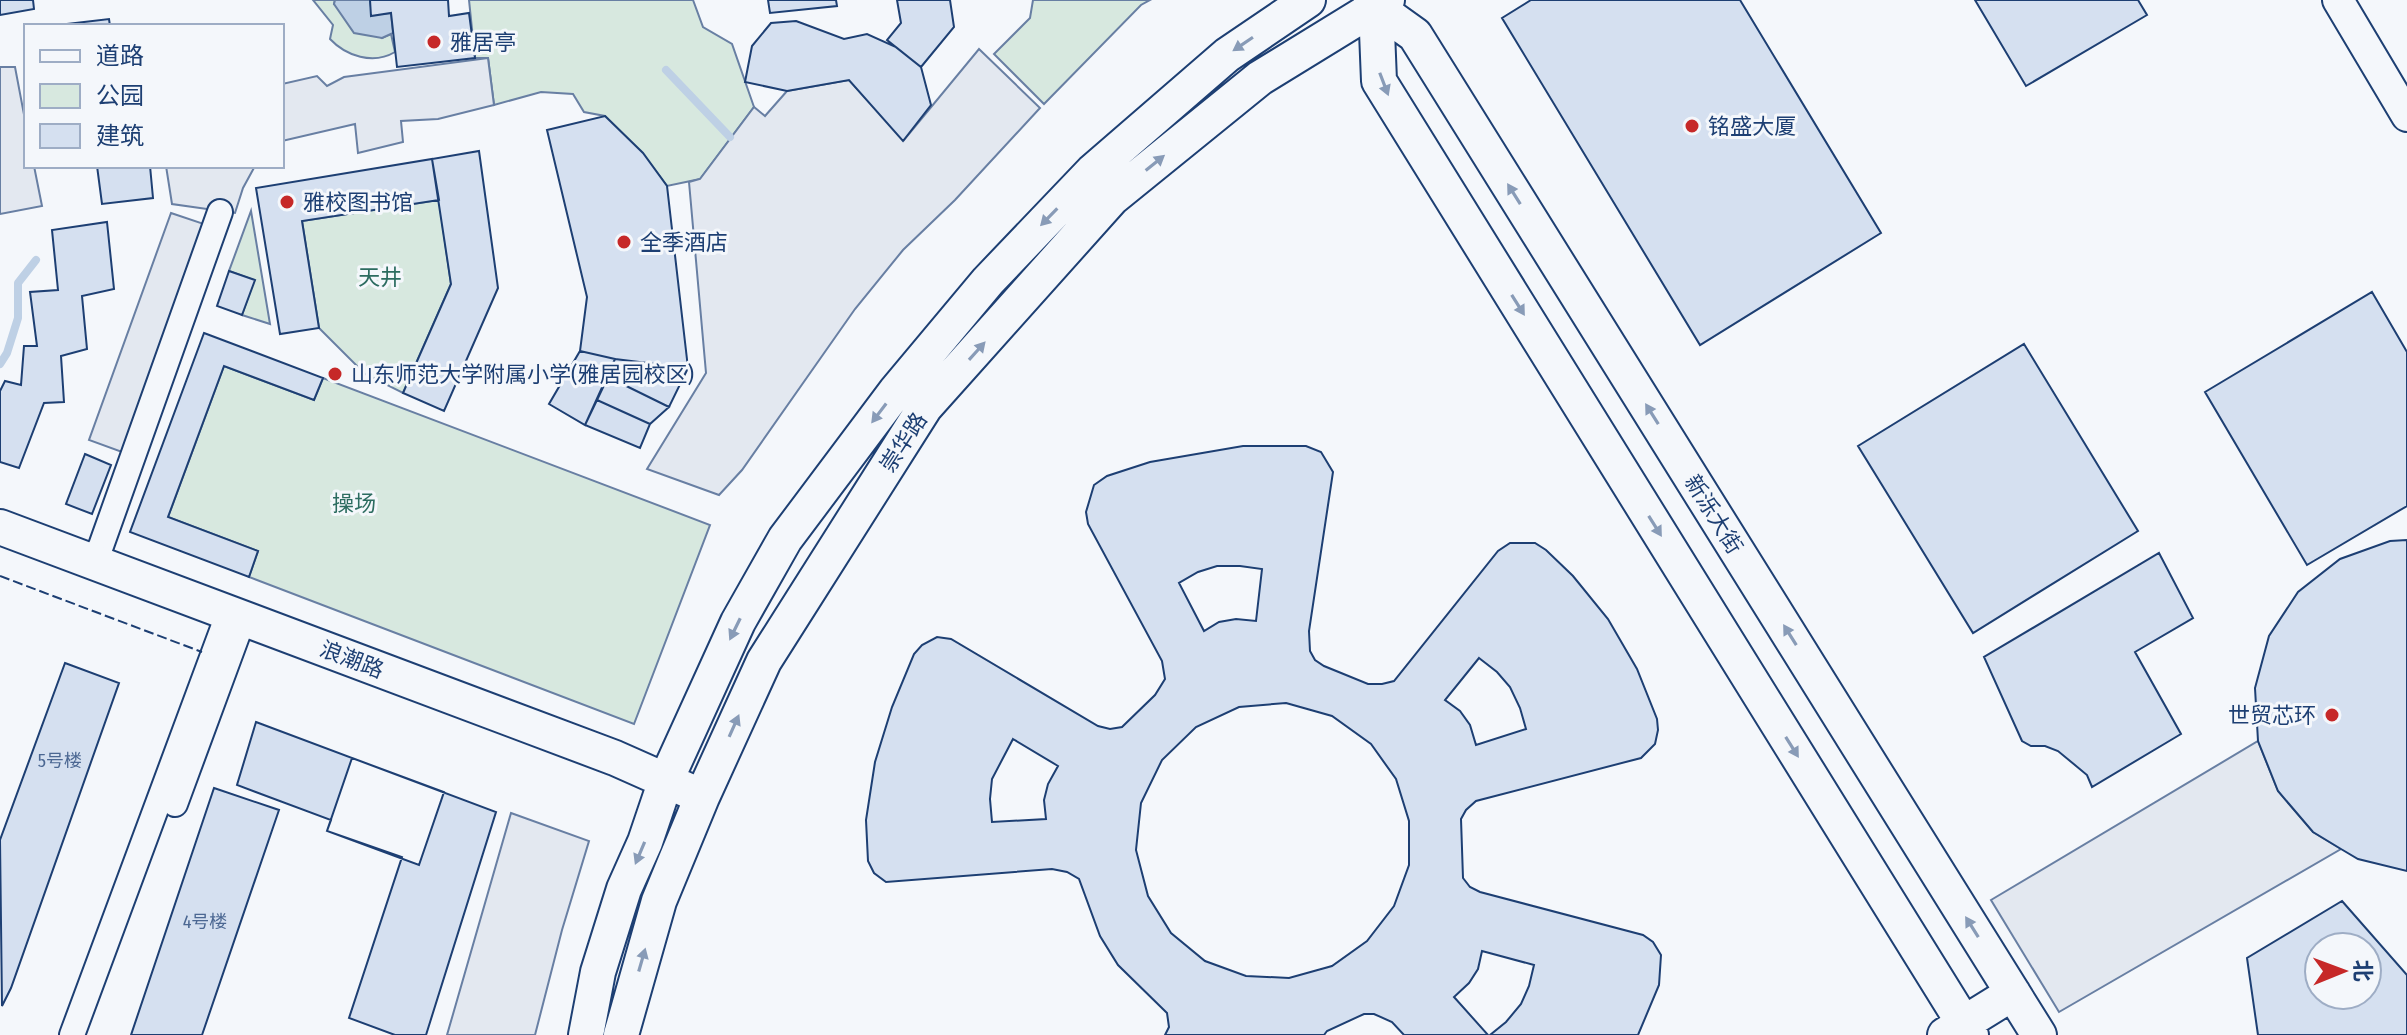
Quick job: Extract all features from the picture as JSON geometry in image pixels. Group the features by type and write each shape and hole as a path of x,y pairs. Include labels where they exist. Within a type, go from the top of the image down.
{"main road":[{"name":"崇华路","path":"586,1035 598,972 624,889 645,842 666,780 738,622 785,539 896,391 988,281 1093,171 1227,55 1308,0"},
{"name":"崇华路","path":"621,1035 659,901 764,661 925,407 1112,198 1260,78 1378,2"},
{"name":"新泺大街","path":"1378,2 1415,35 2022,1021"},
{"path":"1378,2 1379,81 1960,1031 2022,1021"},
{"name":"浪潮路","path":"0,527 615,758 702,797"}],"street":[{"path":"2338,0 2407,116"},
{"path":"93,561 220,212"},
{"path":"72,1035 236,615"},
{"path":"88,1035 236,615"}],"green space":[{"path":"313,0 335,0 334,4 382,38 391,34 395,52 378,58 360,57 336,45 330,39 333,25"},
{"path":"469,0 693,0 703,27 732,44 754,107 700,179 667,186 642,153 605,116 584,112 573,94 541,92 494,105 488,58 475,58"},
{"path":"1033,0 1150,0 1141,5 1044,104 994,54 1030,18"},
{"name":"天井","path":"439,200 451,284 403,393 365,374 319,328 302,221"},
{"path":"251,211 270,324 242,315 254,280 229,271"},
{"name":"操场","path":"224,366 314,400 323,378 710,525 634,724 249,577 258,551 168,517"}],"shaded area":[{"path":"979,49 1040,108 955,200 903,250 855,309 742,470 719,495 647,469 706,373 689,182 700,179 754,107 765,116 787,91 849,80 904,140"},
{"path":"488,58 494,105 438,119 401,121 403,142 358,153 355,124 284,141 284,84 317,76 327,86 344,77"},
{"path":"0,67 15,67 24,114 24,168 34,168 42,206 0,214"},
{"path":"166,168 254,168 235,213 172,204"},
{"path":"171,213 204,224 122,452 89,440"},
{"path":"2258,741 2278,791 2313,832 2341,849 2059,1012 1991,900"},
{"path":"511,813 589,841 535,1035 447,1035"}],"water":[{"path":"335,0 370,0 372,15 391,13 393,33 382,38 354,33 334,4"}],"building":[{"path":"0,0 33,0 34,9 0,15"},
{"name":"雅居亭","path":"370,0 448,0 449,16 469,13 475,58 397,67 391,13 371,16"},
{"path":"768,0 836,0 837,6 770,13"},
{"path":"897,0 950,0 954,27 921,67 887,40 901,23"},
{"name":"铭盛大厦","path":"1531,0 1740,0 1881,233 1700,345 1502,18"},
{"path":"1975,0 2138,0 2147,15 2026,86"},
{"path":"109,19 110,24 67,24"},
{"path":"796,21 844,39 867,34 896,47 921,67 931,105 903,141 849,80 787,91 745,82 752,46 771,23"},
{"name":"全季酒店","path":"605,116 643,153 667,186 688,368 615,359 580,351 587,297 547,130"},
{"path":"479,151 498,288 444,411 403,393 451,284 432,159"},
{"path":"432,159 439,200 302,221 319,328 280,334 256,188"},
{"path":"97,168 150,168 153,198 102,204"},
{"path":"107,222 114,289 82,296 87,349 61,356 64,402 44,403 19,468 0,462 0,391 5,381 21,385 24,346 37,346 30,292 58,290 52,230"},
{"path":"229,271 255,280 242,315 217,306"},
{"path":"2372,292 2407,352 2407,506 2307,565 2205,392"},
{"path":"204,333 323,378 314,400 224,366 168,517 258,551 249,577 130,532"},
{"path":"2024,344 2138,531 1973,633 1858,446"},
{"path":"580,351 615,359 585,425 549,404"},
{"path":"615,359 688,368 669,407 608,377"},
{"path":"608,377 669,407 650,424 597,400"},
{"path":"597,400 650,424 640,448 585,425"},
{"path":"1243,446 1306,446 1321,452 1333,472 1309,631 1310,651 1315,660 1324,666 1368,684 1394,681 1498,551 1510,543 1535,543 1573,576 1608,619 1637,669 1657,719 1655,744 1641,758 1476,801 1461,819 1463,878 1470,887 1480,892 1643,935 1653,942 1661,955 1659,985 1638,1035 1490,1035 1521,1004 1534,965 1482,951 1478,969 1454,997 1488,1035 1404,1035 1392,1022 1374,1014 1364,1014 1324,1035 1165,1035 1169,1027 1167,1013 1118,965 1100,936 1079,879 1067,872 1052,869 886,882 874,873 868,861 866,820 875,762 892,707 914,654 922,645 937,637 951,639 1098,726 1110,729 1122,727 1155,695 1165,679 1162,661 1088,524 1086,512 1094,485 1107,476 1150,462","holes":["1217,566 1262,569 1256,621 1236,619 1219,622 1204,631 1179,583","1479,658 1510,687 1526,729 1476,745 1470,725 1460,711 1445,700","1286,703 1332,716 1371,744 1396,779 1409,821 1409,865 1394,906 1367,941 1332,966 1289,978 1246,976 1205,961 1171,933 1148,896 1136,850 1141,803 1162,760 1196,727 1239,707","1013,739 1058,766 1044,800 1046,819 992,822 992,779"]},
{"path":"85,454 111,465 92,514 66,504"},
{"name":"世贸芯环","path":"2407,540 2407,871 2358,859 2313,832 2278,791 2258,741 2255,688 2269,636 2298,592 2340,559 2390,541"},
{"path":"2159,553 2193,618 2135,652 2181,734 2092,787 2087,775 2058,751 2045,746 2031,746 2022,741 1984,657"},
{"path":"65,663 119,683 2,1006 0,840"},
{"path":"256,722 496,812 426,1035 395,1035 349,1018 402,857 327,831 331,820 237,785"},
{"path":"352,758 444,792 419,865 327,831"},
{"path":"214,788 279,810 202,1035 131,1035"},
{"path":"2342,901 2368,931 2303,931 2303,1011 2383,1011 2383,948 2407,975 2407,1035 2258,1035 2247,958"}],"waterway":[{"path":"666,70 730,137"},
{"path":"0,364 7,353 18,318 18,283 36,260"}],"fence":[{"path":"0,576 202,652"}],"place":[{"name":"雅居亭","path":"434,42"},
{"name":"铭盛大厦","path":"1692,126"},
{"name":"雅校图书馆","path":"287,202"},
{"name":"全季酒店","path":"624,242"},
{"name":"山东师范大学附属小学(雅居园校区)","path":"335,374"},
{"name":"世贸芯环","path":"2332,715"}]}
